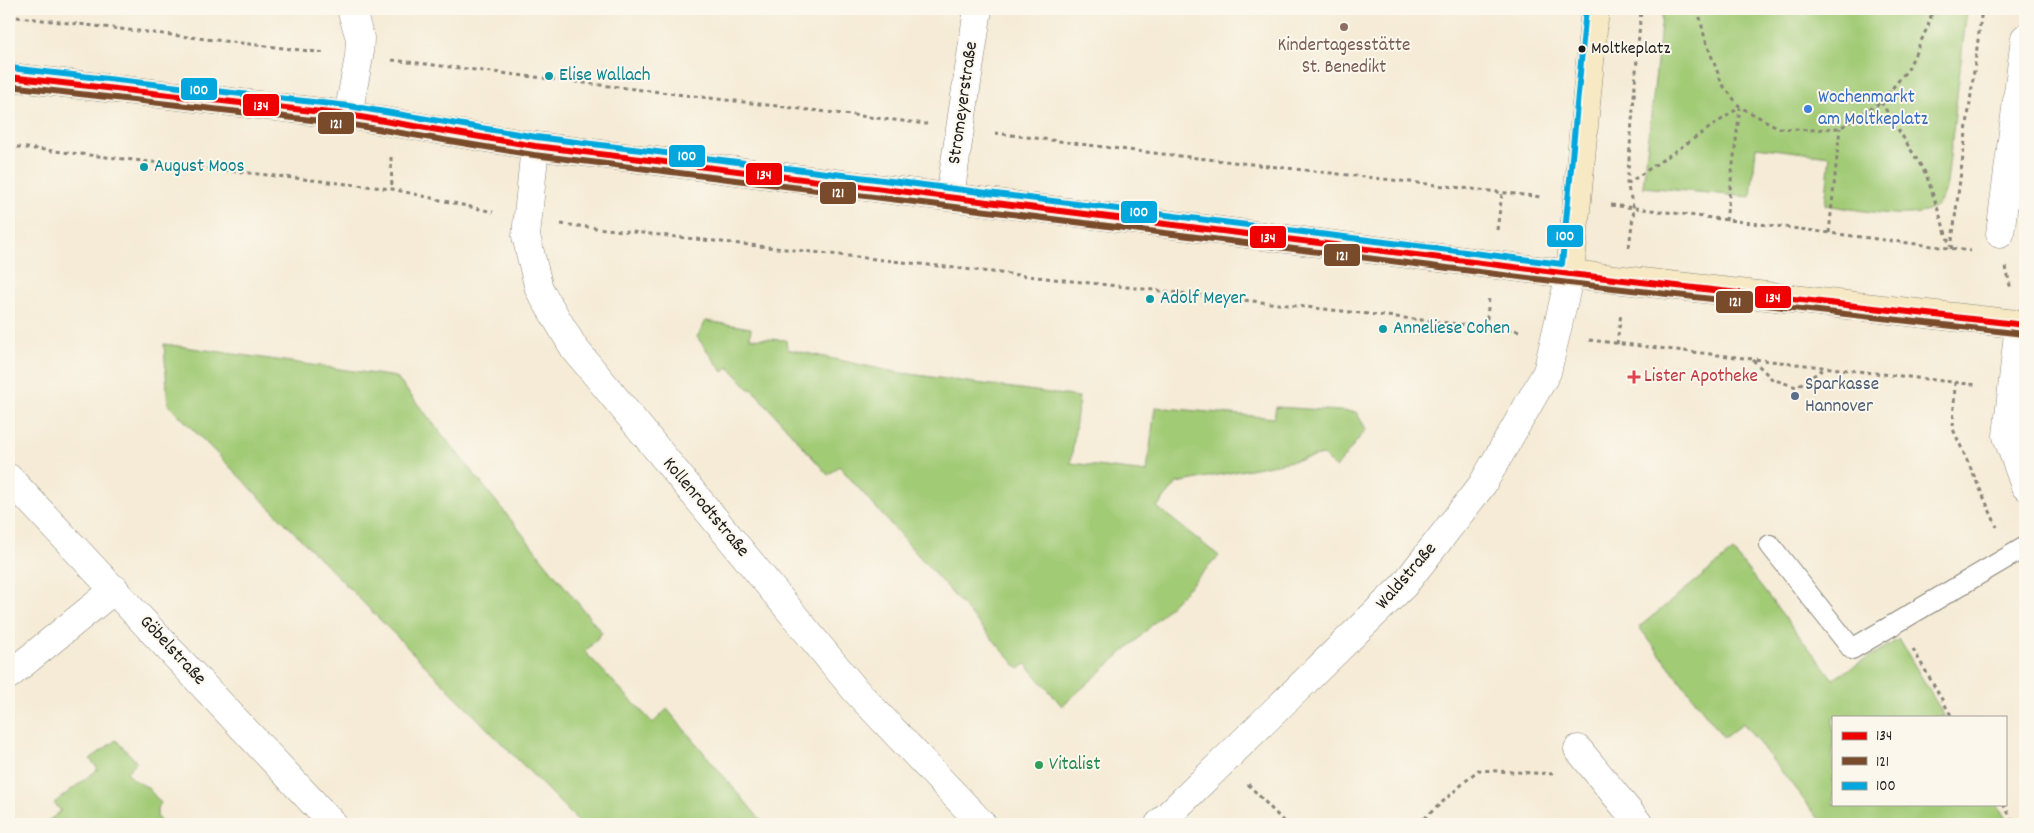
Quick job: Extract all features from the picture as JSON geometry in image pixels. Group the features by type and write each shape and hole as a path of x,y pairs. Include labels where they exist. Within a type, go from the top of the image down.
{"street":[{"path":"348,115 360,57 360,38 352,9"},
{"name":"Stromeyerstraße","path":"950,196 978,9"},
{"path":"1570,274 1595,9"},
{"path":"2002,245 2025,38"},
{"path":"9,77 348,115 535,146 1570,274 2022,325 2007,436 2025,486"},
{"name":"Kollenrodtstraße","path":"535,146 526,236 539,289 574,348 856,691 982,824"},
{"name":"Waldstraße","path":"1159,824 1404,585 1482,485 1547,372 1570,274"},
{"name":"Göbelstraße","path":"9,478 333,824"},
{"path":"9,675 115,590"},
{"path":"1578,749 1639,824"}],"lane":[{"path":"1770,545 1852,649 2018,551"}],"path":[{"path":"1634,209 1627,184 1641,9"},
{"path":"1698,9 1705,39 1722,84 1740,107 1780,128 1809,130 1840,128 1881,102 1908,69 1928,26 1933,9"},
{"path":"1951,249 1982,9"},
{"path":"9,16 360,57"},
{"path":"1881,102 1926,174 1951,249"},
{"path":"1627,184 1740,107"},
{"path":"1726,221 1740,107"},
{"path":"1828,234 1840,128"},
{"path":"9,146 392,189 528,220 2012,389"},
{"path":"1577,200 1634,209 1680,213 1726,221 1951,249 2002,245 2022,325"},
{"path":"1753,360 1772,379 1796,387 1825,368"},
{"path":"1955,382 1953,429 2018,551"},
{"path":"1898,622 1951,716"},
{"path":"1225,759 1286,824"},
{"path":"1418,824 1478,770 1600,777"},
{"path":"2004,806 2015,824"}],"green space":[{"name":"Moltkeplatz","path":"1663,9 1967,9 1947,183 1940,202 1926,212 1913,214 1882,213 1825,205 1830,156 1756,147 1751,197 1643,187"},
{"path":"706,321 751,328 750,338 786,340 787,349 895,372 1079,397 1071,463 1147,472 1155,407 1274,418 1276,407 1356,412 1366,429 1336,468 1323,455 1177,483 1157,507 1219,556 1140,637 1062,706 1026,664 1019,669 839,466 828,475 752,389 750,390 729,367 723,372 697,337"},
{"path":"164,344 396,377 602,633 585,652 653,723 667,709 764,824 581,824 168,404"},
{"path":"1733,551 1833,679 1899,639 1944,716 1832,716 1832,806 1998,806 2009,824 1823,824 1743,723 1724,738 1639,627"},
{"path":"116,740 137,762 127,772 134,780 147,787 161,803 157,808 157,817 163,824 44,824 61,811 54,803 98,769 90,759"}],"transit line":[{"name":"100","path":"10,68 349,106 536,137 1562,264 1586,9"},
{"name":"134","path":"9,77 348,115 535,146 1570,274 2025,325"},
{"name":"121","path":"9,86 347,124 534,155 1569,283 2024,334"}],"place":[{"name":"Kindertagesstätte St. Benedikt","path":"1344,27"},
{"name":"Moltkeplatz","path":"1582,49"},
{"name":"Elise Wallach","path":"549,76"},
{"name":"Wochenmarkt am Moltkeplatz","path":"1808,109"},
{"name":"August Moos","path":"144,167"},
{"name":"Adolf Meyer","path":"1150,299"},
{"name":"Anneliese Cohen","path":"1383,329"},
{"name":"Lister Apotheke","path":"1634,377"},
{"name":"Sparkasse Hannover","path":"1795,396"},
{"name":"Vitalist","path":"1039,765"}]}
